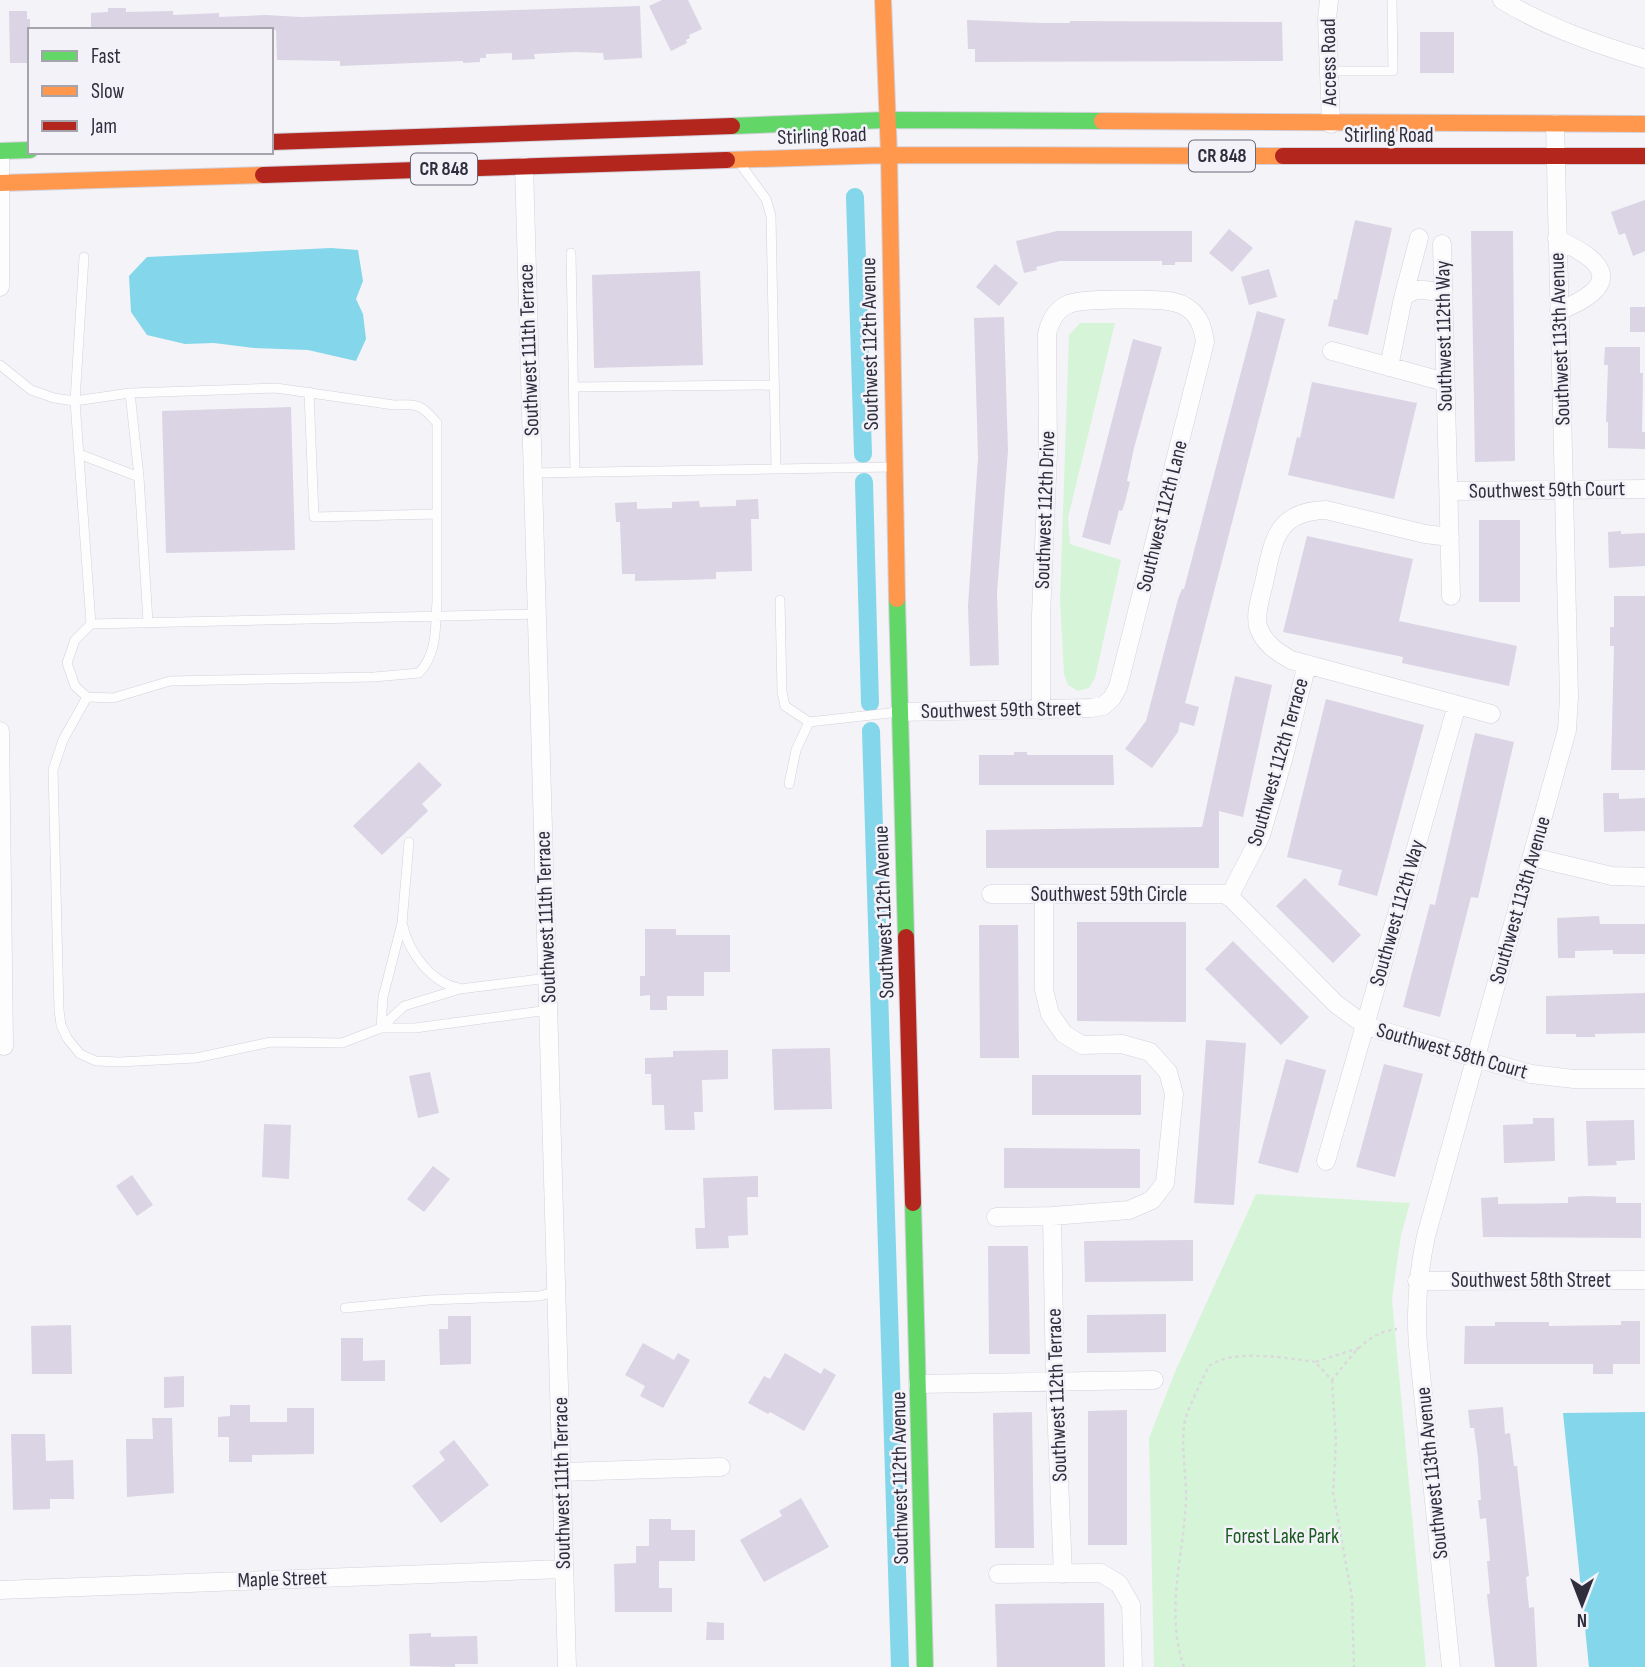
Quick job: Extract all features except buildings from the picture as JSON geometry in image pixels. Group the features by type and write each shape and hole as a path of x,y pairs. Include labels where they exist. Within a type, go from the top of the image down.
{"main road":[{"name":"Southwest 112th Avenue","path":"883,0 925,1667"},
{"name":"Stirling Road","path":"273,142 886,120 1645,124"},
{"path":"0,151 28,150"},
{"name":"Stirling Road","path":"0,183 889,155 1645,156"}],"street":[{"name":"Access Road","path":"1329,0 1331,124"},
{"path":"1502,0 1528,16 1606,47 1645,59"},
{"name":"Southwest 113th Avenue","path":"1451,1667 1418,1345 1418,1281 1426,1236 1567,730 1555,124"},
{"path":"0,159 0,286"},
{"name":"Southwest 111th Terrace","path":"524,166 567,1667"},
{"path":"1389,366 1419,238"},
{"path":"1557,239 1588,255 1602,272 1602,278 1593,292 1582,301 1559,311"},
{"name":"Southwest 112th Way","path":"1442,244 1451,596"},
{"path":"1403,298 1418,288 1443,294"},
{"name":"Southwest 112th Lane","path":"1056,312 1077,301 1166,301 1190,309 1199,321 1205,342 1118,687 1112,698 1103,706"},
{"name":"Southwest 112th Drive","path":"1041,710 1041,615 1048,453 1047,334 1056,312"},
{"path":"1332,351 1445,382"},
{"name":"Southwest 59th Court","path":"1449,491 1645,489"},
{"path":"1450,537 1425,534 1326,510 1310,510 1289,519 1273,541 1257,618 1262,636 1280,654 1307,664 1491,714"},
{"name":"Southwest 112th Terrace","path":"1228,896 1261,835 1307,664"},
{"name":"Southwest 112th Way","path":"1326,1161 1457,705"},
{"name":"Southwest 59th Street","path":"899,712 1091,709 1103,706"},
{"path":"0,731 2,1041"},
{"path":"1532,857 1612,876 1645,877"},
{"name":"Southwest 59th Circle","path":"991,894 1228,896"},
{"path":"996,1217 1129,1210 1152,1200 1165,1182 1174,1094 1168,1072 1150,1052 1122,1044 1082,1045 1064,1034 1050,1014 1044,990 1044,894"},
{"name":"Southwest 58th Court","path":"1228,896 1336,1004 1366,1027 1552,1077 1645,1079"},
{"name":"Southwest 112th Terrace","path":"1052,1216 1063,1574"},
{"name":"Southwest 58th Street","path":"1418,1281 1645,1280"},
{"path":"918,1384 1154,1380"},
{"path":"562,1472 721,1467"},
{"name":"Maple Street","path":"0,1590 564,1569"},
{"path":"998,1574 1101,1573 1119,1584 1131,1605 1133,1667"}],"lane":[{"path":"1329,71 1393,71 1392,0"},
{"path":"737,160 766,200 771,216 776,469"},
{"path":"571,253 575,473"},
{"path":"84,257 75,401 91,624"},
{"path":"0,365 31,390 54,398 75,401 130,393 276,388 424,408 437,423 437,514 436,617 435,644 429,662 419,673 374,677 170,681 113,698 88,697 75,687 67,663 75,640 91,624 436,617 537,614"},
{"path":"573,387 775,385"},
{"path":"309,392 314,517 437,514"},
{"path":"130,393 139,477 148,622"},
{"path":"79,454 139,477"},
{"path":"533,473 893,467"},
{"path":"780,600 782,692 785,706 808,722 899,712"},
{"path":"88,697 63,740 52,770 61,1025 67,1038 80,1054 96,1061 119,1062 196,1058 271,1042 342,1042 381,1028 415,1028 472,1018 549,1010"},
{"path":"789,783 796,750 808,722"},
{"path":"381,1028 383,997 402,923 409,842"},
{"path":"402,923 417,958 434,976 448,986 460,989"},
{"path":"381,1028 404,1006 460,989 548,978"},
{"path":"345,1307 429,1300 540,1297 556,1292"}],"path":[{"path":"1332,1380 1366,1340 1382,1331 1396,1329"},
{"path":"1184,1667 1174,1614 1186,1500 1184,1425 1208,1367 1216,1361 1262,1355 1315,1362 1359,1348"},
{"path":"1315,1362 1332,1380 1336,1443 1333,1492 1352,1597 1354,1667"}],"green space":[{"path":"1080,323 1115,323 1068,518 1070,544 1121,560 1095,678 1089,688 1078,691 1068,685 1064,674 1060,600 1069,335"},
{"name":"Forest Lake Park","path":"1256,1194 1410,1203 1401,1235 1392,1299 1426,1667 1154,1667 1149,1438 1175,1372"}],"water":[{"path":"331,248 358,250 363,281 356,299 363,314 366,339 356,361 308,350 214,343 185,344 147,335 131,312 129,276 147,257"},
{"path":"1645,1412 1645,1667 1589,1667 1563,1413"}],"waterway":[{"path":"855,197 863,454"},
{"path":"864,482 870,703"},
{"path":"871,731 900,1667"}],"traffic: fast":[{"path":"732,126 886,120 1102,121"},
{"path":"0,151 28,150"},
{"path":"897,599 906,937"},
{"path":"913,1203 925,1667"}],"traffic: slow":[{"path":"883,0 889,155 897,599"},
{"path":"1102,121 1645,124"},
{"path":"727,160 889,155 1283,156"},
{"path":"0,183 263,175"}],"traffic: jam":[{"path":"273,142 732,126"},
{"path":"1283,156 1645,156"},
{"path":"263,175 727,160"},
{"path":"906,937 913,1203"}]}
